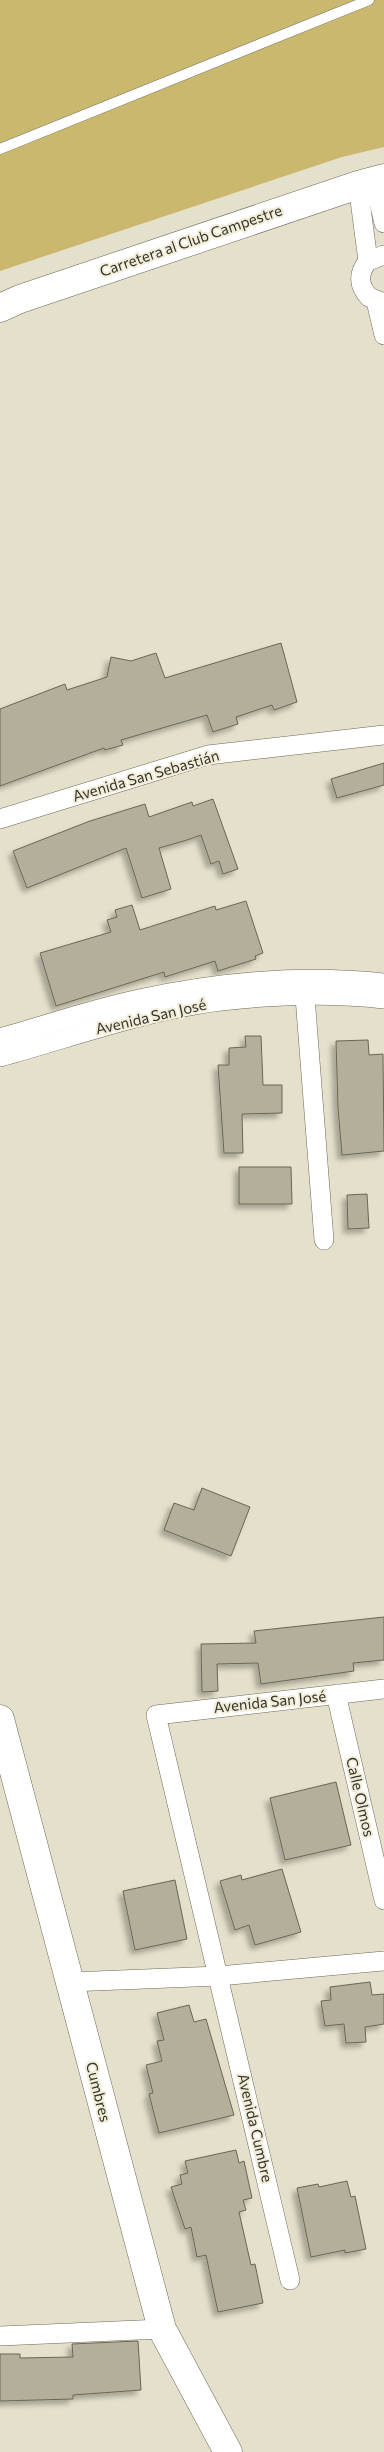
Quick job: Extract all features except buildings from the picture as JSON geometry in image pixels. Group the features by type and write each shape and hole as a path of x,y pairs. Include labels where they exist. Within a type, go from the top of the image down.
{"street":[{"path":"372,181 384,222"},
{"path":"372,181 376,258 360,275 360,283 369,297 380,302 384,335"},
{"name":"Carretera al Club Campestre","path":"0,308 20,299 372,181"},
{"name":"Avenida San Sebastián","path":"0,819 208,755 384,735"},
{"name":"Avenida San José","path":"0,1057 138,1000 209,987 305,988 384,983"},
{"path":"305,988 324,1240"},
{"name":"Avenida San José","path":"305,988 384,999"},
{"name":"Avenida San José","path":"0,1038 62,1031"},
{"name":"Avenida San José","path":"156,1714 384,1689"},
{"name":"Calle Olmos","path":"336,1694 384,1900"},
{"name":"Avenida Cumbre","path":"156,1714 290,2280"},
{"name":"Cumbres","path":"0,1719 162,2329 228,2452"},
{"path":"70,1982 219,1976 384,1961"},
{"path":"0,2336 162,2329"}],"lane":[{"path":"0,149 369,0"}],"shaded area":[{"path":"0,0 384,0 384,147 342,157 0,271"}]}
